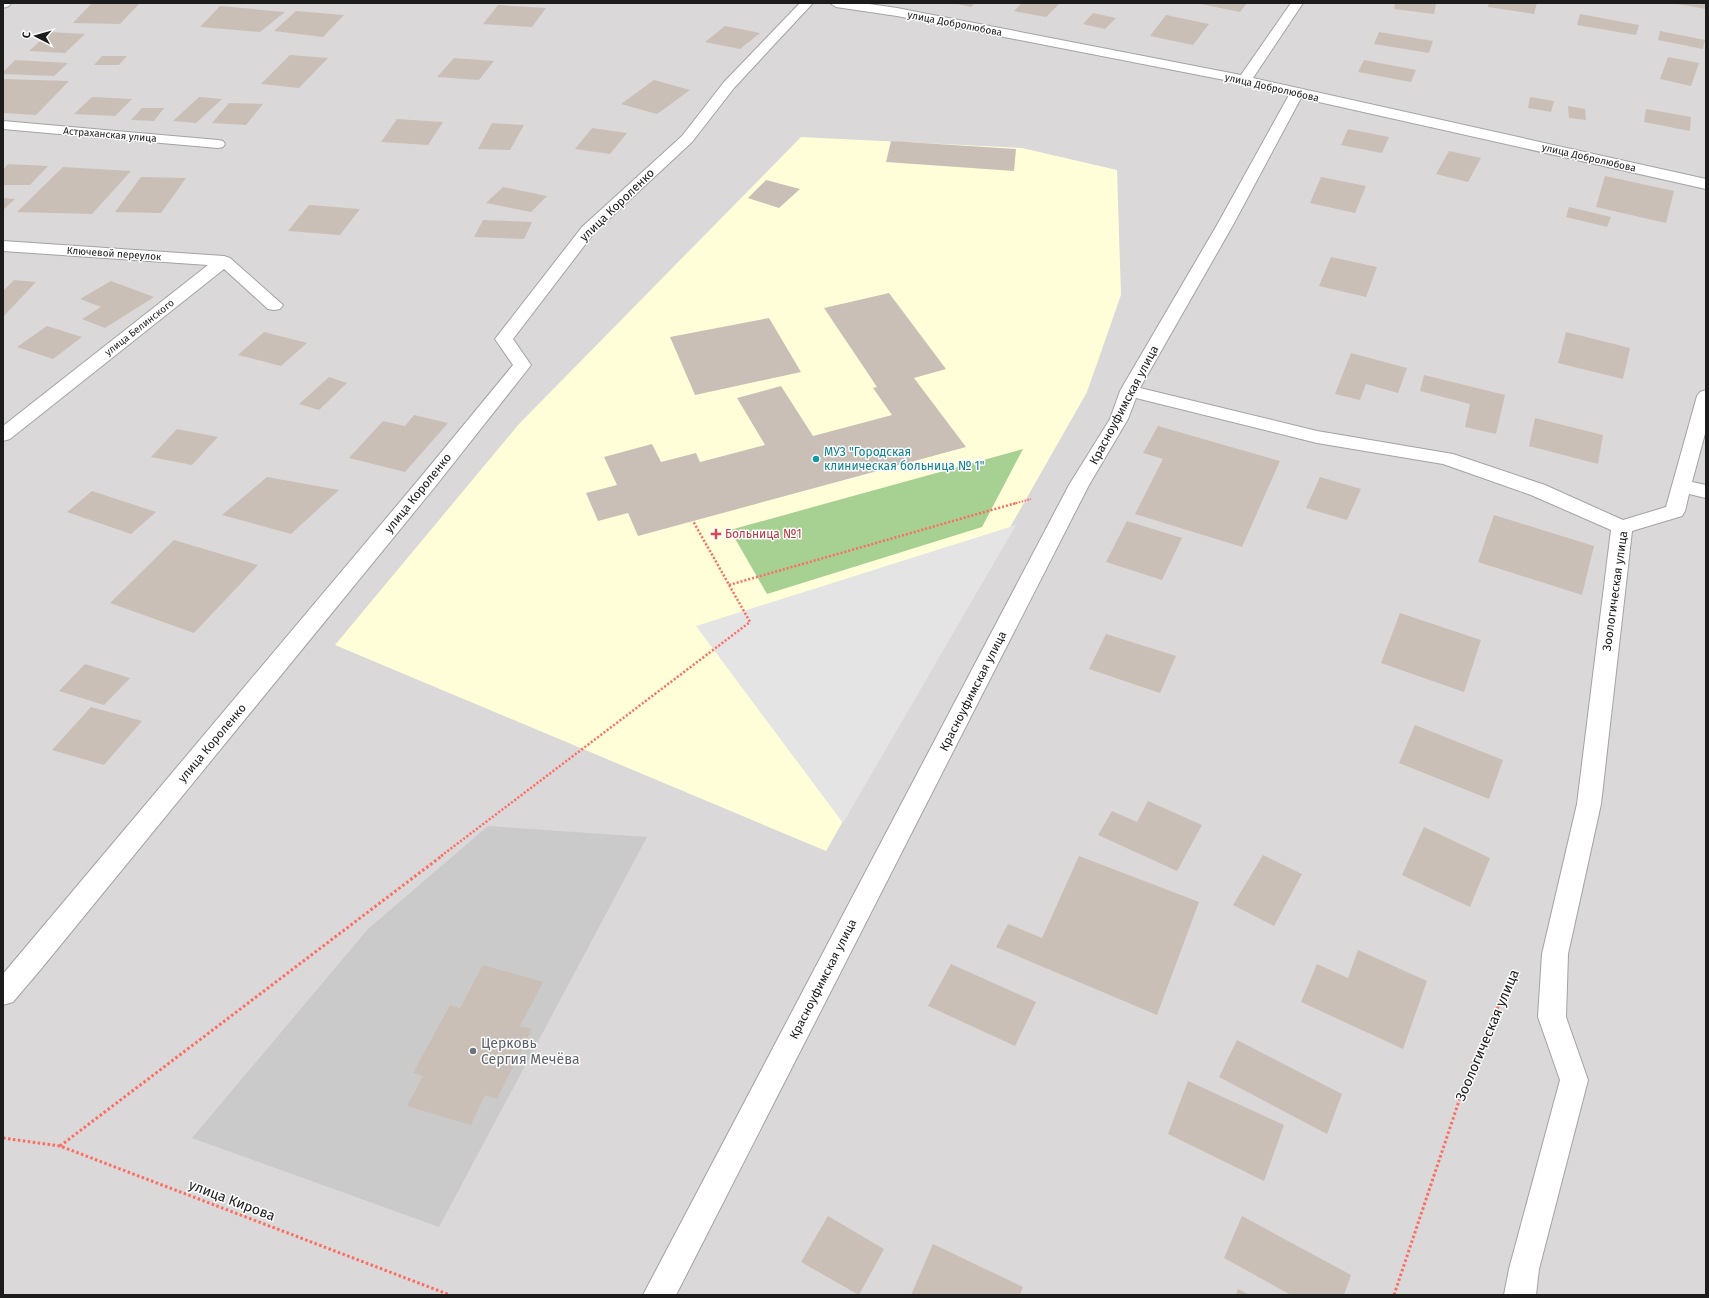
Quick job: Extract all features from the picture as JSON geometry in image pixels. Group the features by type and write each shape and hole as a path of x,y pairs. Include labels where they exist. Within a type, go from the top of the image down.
{"street":[{"name":"улица Короленко","path":"3,993 37,955 351,575 522,365 504,339 588,230 687,139 730,86 807,3"},
{"name":"улица Добролюбова","path":"836,3 897,12 1245,80 1297,93 1706,184"},
{"path":"897,12 907,3"},
{"path":"1245,80 1297,3"},
{"name":"Красноуфимская улица","path":"659,1295 1079,485 1118,419 1129,391 1225,225 1297,93"},
{"name":"Астраханская улица","path":"3,125 218,144"},
{"name":"Ключевой переулок","path":"3,246 224,261"},
{"path":"224,261 274,305"},
{"name":"улица Белинского","path":"3,435 166,305 224,261"},
{"path":"1129,391 1318,437 1446,458 1538,490 1622,527"},
{"name":"Зоологическая улица","path":"1520,1295 1524,1269 1574,1080 1552,1016 1555,954 1589,804 1622,527 1676,511 1681,485 1706,396"},
{"path":"1681,485 1706,492"}],"path":[{"path":"729,585 1079,485"},
{"path":"60,1146 750,622 693,521"},
{"name":"Зоологическая улица","path":"1394,1295 1470,1071 1514,970"},
{"name":"улица Кирова","path":"3,1138 60,1146 450,1295"}],"shaded area":[{"path":"3,3 1706,3 1706,1295 3,1295"},
{"name":"Больница №1","path":"801,137 1022,148 1117,170 1121,295 1087,392 826,851 335,645 519,424"},
{"path":"1016,525 843,823 696,626"},
{"path":"488,826 647,837 439,1227 192,1138 368,929"}],"green space":[{"path":"1023,449 982,527 767,594 730,530"}],"building":[{"path":"92,3 140,3 120,24 73,23"},
{"path":"953,3 975,3 971,7"},
{"path":"1022,3 1060,3 1046,17 1014,11"},
{"path":"1196,3 1247,3 1240,12"},
{"path":"1395,3 1436,4 1434,14 1394,9"},
{"path":"1489,3 1537,3 1534,14 1488,7"},
{"path":"1706,3 1706,9 1677,4"},
{"path":"498,5 546,8 532,27 483,24"},
{"path":"220,6 285,12 260,32 200,27"},
{"path":"296,11 344,15 323,37 274,31"},
{"path":"1093,13 1116,18 1105,29 1083,24"},
{"path":"1580,14 1639,25 1636,35 1577,25"},
{"path":"1166,15 1209,24 1193,45 1150,36"},
{"path":"725,26 760,33 740,49 705,42"},
{"path":"1660,31 1705,40 1703,49 1658,40"},
{"path":"50,32 85,34 65,53 29,51"},
{"path":"1379,32 1433,41 1429,53 1374,44"},
{"path":"290,55 328,58 299,88 261,84"},
{"path":"102,56 127,56 119,65 94,65"},
{"path":"1668,57 1699,63 1691,86 1660,79"},
{"path":"454,58 494,61 479,80 437,77"},
{"path":"15,60 68,63 54,76 3,74 3,72"},
{"path":"1364,60 1416,70 1411,82 1358,72"},
{"path":"3,79 69,81 36,115 3,113"},
{"path":"654,80 690,90 657,114 621,104"},
{"path":"92,97 132,99 115,116 74,114"},
{"path":"199,97 222,99 196,123 173,121"},
{"path":"1530,97 1554,101 1551,112 1528,108"},
{"path":"229,103 263,104 246,125 212,123"},
{"path":"1568,106 1585,109 1586,120 1569,118"},
{"path":"142,108 164,108 154,121 131,120"},
{"path":"1646,109 1691,117 1690,131 1644,122"},
{"path":"397,119 443,122 428,145 381,142"},
{"path":"492,123 524,125 510,150 478,149"},
{"path":"592,128 627,133 610,154 575,149"},
{"path":"1348,129 1389,137 1382,153 1341,145"},
{"path":"891,141 1016,149 1014,171 886,162"},
{"path":"1449,151 1481,158 1468,182 1436,174"},
{"path":"8,164 48,166 30,185 3,185 3,170"},
{"path":"63,167 131,171 92,214 17,212"},
{"path":"1605,176 1674,191 1666,223 1596,207"},
{"path":"141,177 186,178 161,213 115,212"},
{"path":"1321,177 1366,186 1355,213 1310,203"},
{"path":"766,180 800,189 779,208 748,198"},
{"path":"503,187 547,196 531,212 486,203"},
{"path":"3,198 15,199 3,210"},
{"path":"309,205 360,209 340,235 288,231"},
{"path":"1569,207 1611,217 1607,227 1566,217"},
{"path":"483,220 532,222 524,239 474,237"},
{"path":"1331,257 1377,267 1366,297 1319,286"},
{"path":"14,280 36,282 3,317 3,291"},
{"path":"111,281 154,297 105,328 82,319 101,307 80,299"},
{"name":"МУЗ \"Городская клиническая больница № 1\"","path":"889,293 946,369 914,378 966,447 638,536 628,513 598,521 586,493 617,485 604,457 652,444 661,462 696,453 700,462 765,445 737,398 781,386 813,436 892,415 873,388 877,387 824,308"},
{"path":"769,318 801,372 695,395 670,337"},
{"path":"47,326 82,337 53,359 17,347"},
{"path":"264,332 307,343 281,366 238,355"},
{"path":"1566,332 1630,348 1623,379 1558,363"},
{"path":"1351,353 1407,368 1398,393 1366,384 1360,400 1335,394"},
{"path":"1424,375 1505,395 1496,434 1465,427 1470,404 1420,391"},
{"path":"329,377 347,383 319,410 299,404"},
{"path":"414,415 448,423 405,472 349,458 383,421 405,426"},
{"path":"1535,418 1603,435 1598,464 1529,446"},
{"path":"1158,426 1280,461 1242,547 1135,514 1163,459 1143,453"},
{"path":"177,429 218,437 192,465 151,457"},
{"path":"267,477 339,490 291,534 222,515"},
{"path":"1320,477 1361,489 1347,520 1306,508"},
{"path":"92,491 156,512 131,534 67,512"},
{"path":"1494,515 1594,546 1582,595 1478,562"},
{"path":"1127,521 1182,538 1162,580 1106,562"},
{"path":"174,540 258,565 194,633 110,603"},
{"path":"1400,613 1481,640 1464,692 1381,663"},
{"path":"1106,634 1176,656 1160,693 1089,669"},
{"path":"85,664 130,678 104,705 59,691"},
{"path":"91,707 142,721 104,765 52,750"},
{"path":"1415,725 1503,760 1489,799 1399,763"},
{"path":"1148,801 1202,825 1177,871 1098,835 1112,811 1137,822"},
{"path":"1424,827 1490,858 1470,907 1402,875"},
{"path":"1263,855 1302,874 1274,926 1233,905"},
{"path":"1079,856 1199,902 1157,1015 996,947 1008,924 1042,938"},
{"path":"1358,950 1427,981 1403,1049 1301,1002 1317,964 1348,978"},
{"path":"951,964 1036,1002 1015,1046 928,1006"},
{"name":"Церковь Сергия Мечёва","path":"483,965 543,982 520,1026 532,1029 497,1099 485,1095 471,1125 407,1106 423,1076 413,1073 450,1005 460,1008"},
{"path":"1237,1040 1342,1094 1327,1134 1219,1077"},
{"path":"1188,1081 1284,1125 1264,1181 1168,1134"},
{"path":"828,1216 884,1249 859,1295 801,1262"},
{"path":"1242,1216 1351,1275 1344,1295 1291,1295 1224,1258"},
{"path":"933,1244 1023,1287 1020,1295 911,1295"},
{"path":"1238,1289 1250,1295 1236,1295"}],"place":[{"name":"МУЗ \"Городская клиническая больница № 1\"","path":"816,459"},
{"name":"Больница №1","path":"716,534"},
{"name":"Церковь Сергия Мечёва","path":"473,1051"}]}
